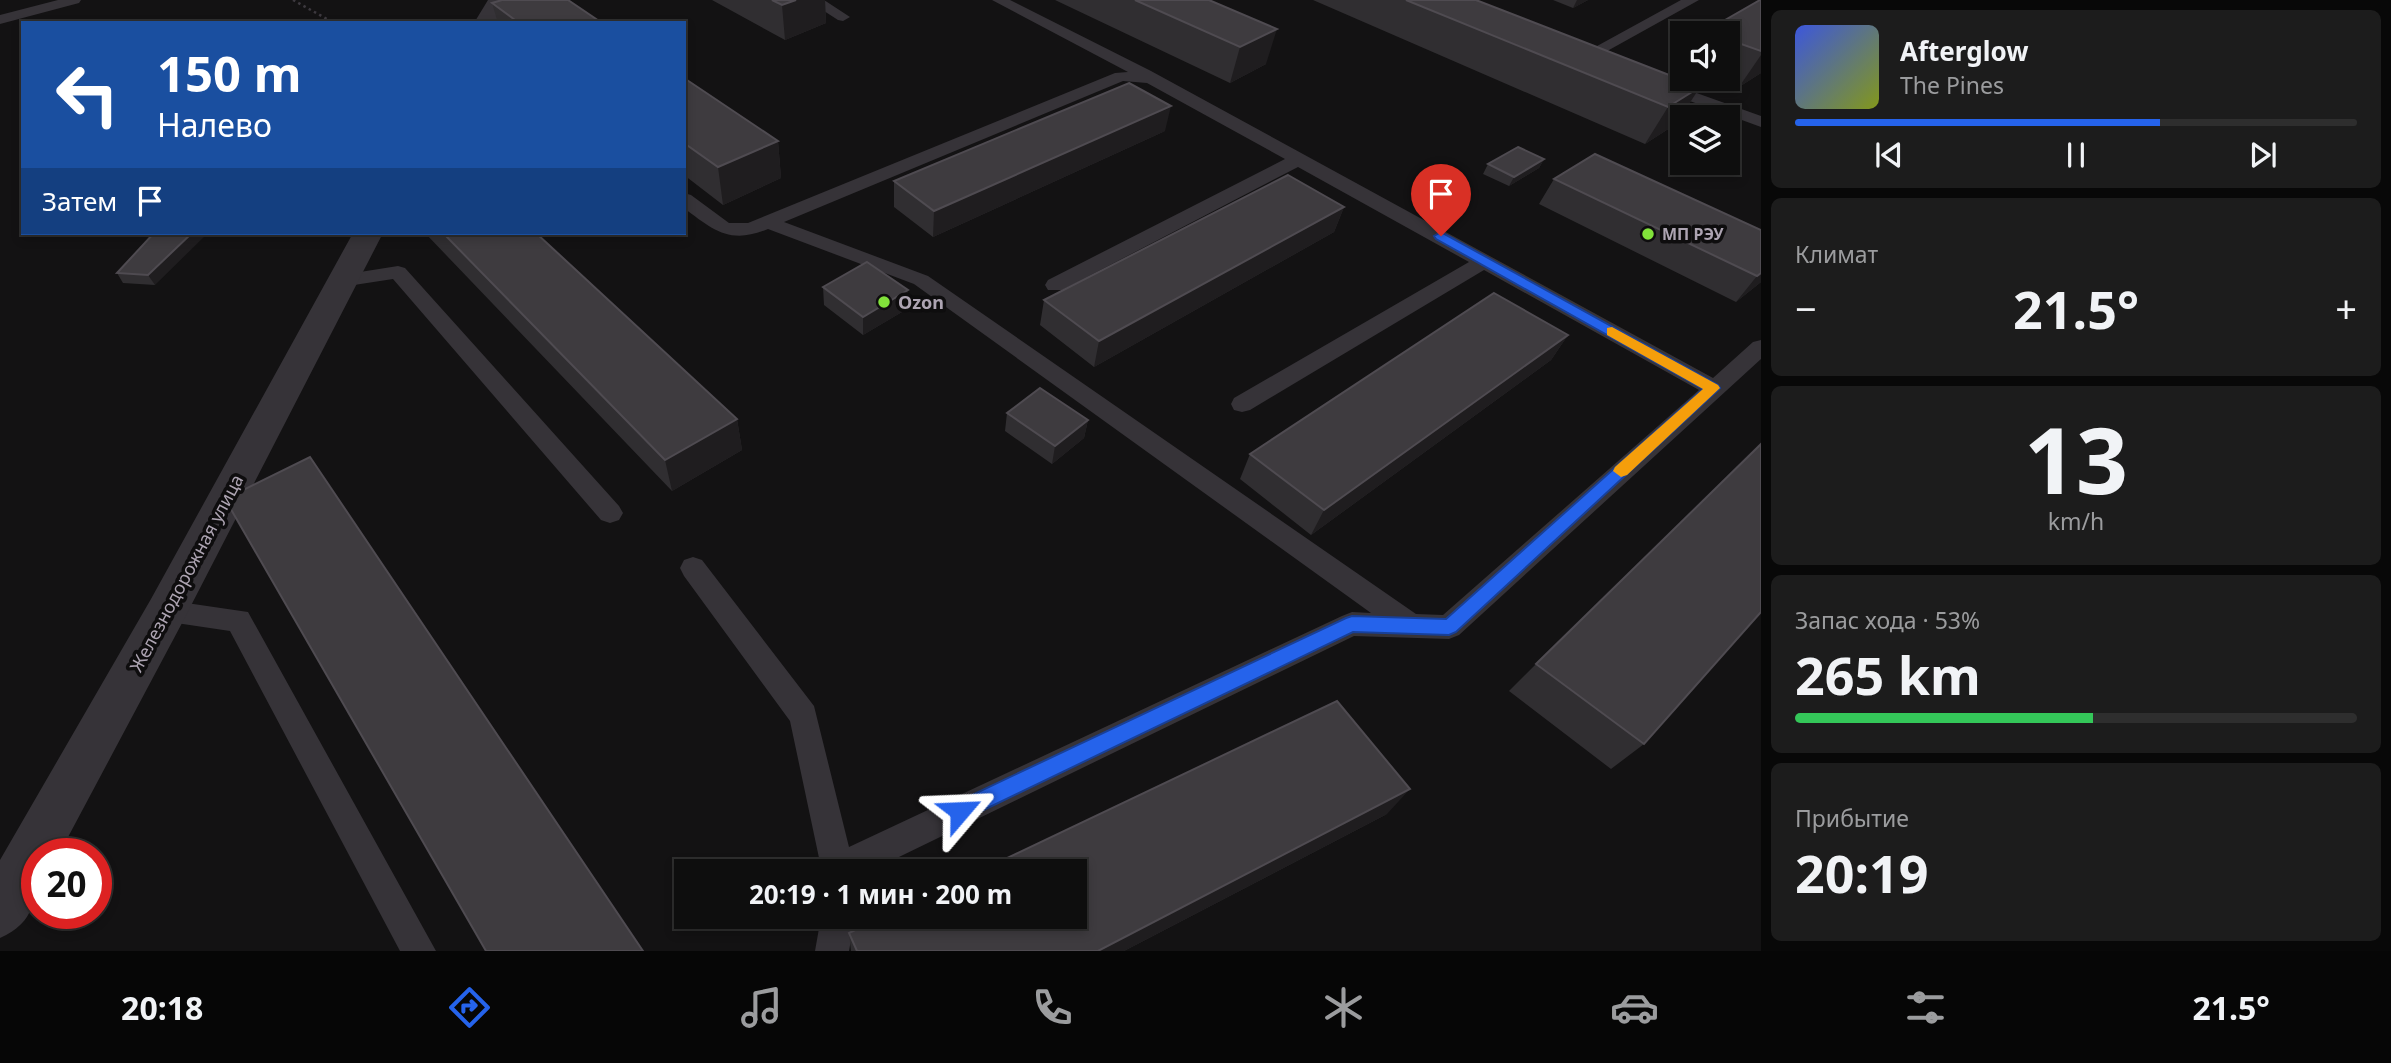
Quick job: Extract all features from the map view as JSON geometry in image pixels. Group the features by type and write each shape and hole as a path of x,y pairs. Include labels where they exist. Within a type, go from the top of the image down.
{"street":[{"path":"486,21 499,0"},
{"name":"Железнодорожная улица","path":"0,911 166,612 367,235"}],"lane":[{"path":"0,20 74,0"},
{"path":"814,0 843,17"},
{"path":"999,0 1152,78 1713,388"},
{"path":"1610,66 1578,54 1692,0"},
{"path":"686,200 725,229 751,229 1121,76 1152,78"},
{"path":"1648,80 1761,122"},
{"path":"1055,285 1300,159"},
{"path":"767,222 921,280 1411,625"},
{"path":"1242,404 1485,261"},
{"path":"341,281 398,272 610,513"},
{"path":"861,859 1352,624 1449,627 1761,347"},
{"path":"692,568 804,716 836,859"},
{"path":"166,612 238,620 419,951"},
{"path":"832,951 836,929"}],"path":[{"path":"293,0 330,21"}],"building":[{"path":"502,0 568,0 599,21 516,21 492,3"},
{"path":"772,0 796,0 782,5"},
{"path":"1135,0 1209,0 1277,29 1240,47"},
{"path":"1406,0 1476,0 1670,75 1670,91 1694,91 1668,107"},
{"path":"1761,0 1761,51 1740,44 1740,21 1724,21"},
{"path":"686,79 778,141 718,167 686,144"},
{"path":"1129,83 1171,106 934,211 894,181"},
{"path":"1518,147 1544,159 1514,177 1488,164"},
{"path":"1595,154 1761,230 1761,273 1757,276 1554,179"},
{"path":"1288,175 1344,207 1099,341 1044,300"},
{"path":"152,235 190,235 148,275 117,273"},
{"path":"445,235 538,235 737,419 665,460"},
{"path":"867,262 908,290 863,317 823,287"},
{"path":"1494,293 1568,335 1324,510 1250,454"},
{"path":"1040,388 1088,420 1055,446 1007,413"},
{"path":"1761,444 1761,612 1644,744 1536,664"},
{"path":"310,457 643,951 486,951 225,499"},
{"path":"1337,701 1410,789 1098,951 857,951 849,933 857,929 1087,929 1087,859 1005,859"}],"slow traffic":[{"path":"1612,332 1713,388 1621,471"}],"place":[{"name":"МП РЭУ","path":"1648,234"},
{"name":"Ozon","path":"884,302"}],"route":[{"path":"960,811 1352,624 1449,627 1713,388 1441,236"}]}
